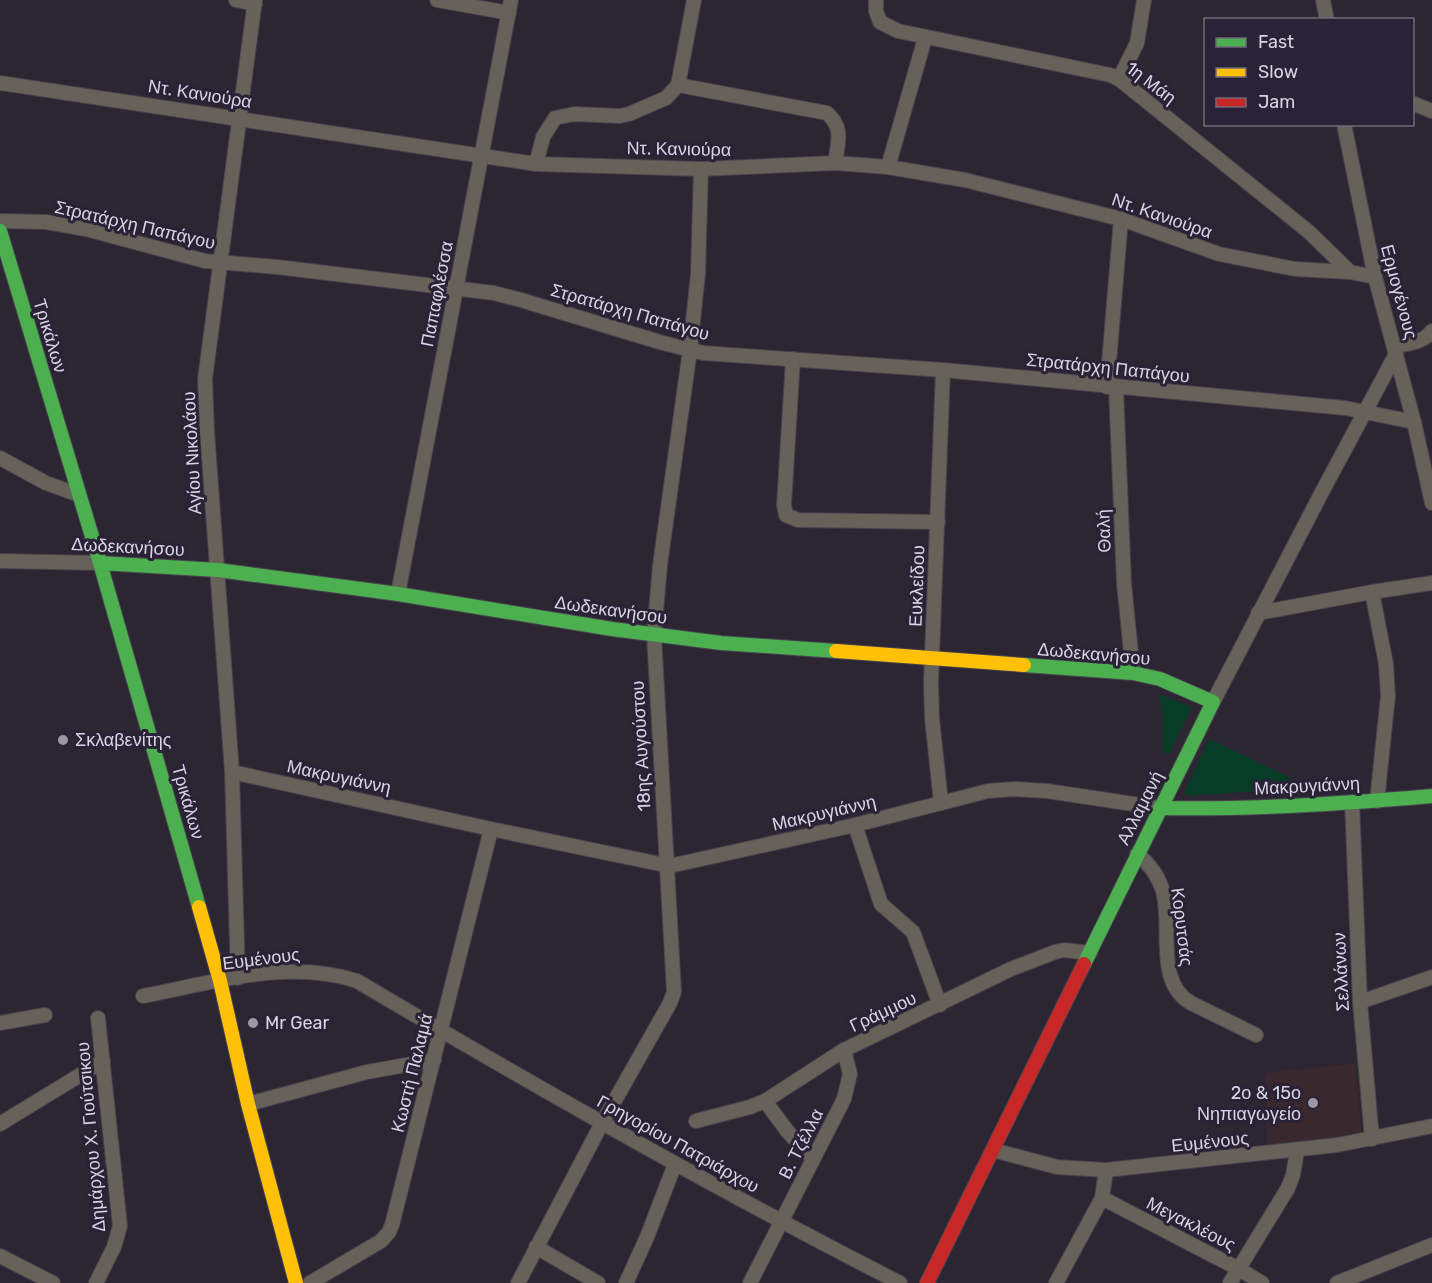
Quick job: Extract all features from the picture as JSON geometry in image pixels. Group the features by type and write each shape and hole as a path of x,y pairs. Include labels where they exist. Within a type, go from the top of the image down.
{"street":[{"path":"236,0 255,2"},
{"path":"437,0 510,6"},
{"path":"536,164 543,137 555,118 574,114 620,116 666,98 678,85 694,0"},
{"name":"1η Μάη","path":"876,0 877,17 883,25 898,31 1110,75 1119,79 1310,232 1350,272"},
{"path":"1119,79 1137,43 1144,0"},
{"path":"1323,0 1327,18"},
{"name":"Αγίου Νικολάου","path":"238,978 232,772 205,379 255,2"},
{"name":"Παπαφλέσσα","path":"398,594 510,6"},
{"path":"888,167 925,38"},
{"name":"Ντ. Κανιούρα","path":"0,83 536,164 701,170 835,163 888,167 965,180 1121,219 1219,254 1295,269 1350,272"},
{"path":"678,85 827,113 839,130 835,163"},
{"path":"1414,103 1432,111"},
{"name":"Ερμογένους","path":"1344,126 1375,277 1414,422 1432,503"},
{"name":"18ης Αυγούστου","path":"518,1283 674,992 665,865 654,635 660,565 690,350 700,249 701,170"},
{"name":"Θαλή","path":"1121,219 1112,387 1124,583 1133,672"},
{"name":"Στρατάρχη Παπάγου","path":"0,220 32,221 86,229 186,257 220,263 456,287 522,300 690,350 715,355 943,370 1365,411 1414,422"},
{"name":"Τρικάλων","path":"0,231 2,247 100,563 220,981 248,1104 296,1283"},
{"path":"1350,272 1375,277"},
{"path":"1395,350 1421,340 1432,331"},
{"name":"Αλλαμανή","path":"927,1283 1160,808 1258,613 1395,350"},
{"path":"793,359 784,505 786,515 798,520 938,522"},
{"name":"Ευκλείδου","path":"941,803 932,718 932,659 943,370"},
{"path":"0,458 46,483 79,495"},
{"name":"Δωδεκανήσου","path":"0,561 100,563 218,570 398,594 654,635 721,643 1133,672 1160,679 1214,702"},
{"path":"1258,613 1432,583"},
{"path":"1372,592 1386,664 1388,688 1377,801"},
{"name":"Μακρυγιάννη","path":"232,772 665,865 855,825 978,793 1014,789 1160,808 1212,809 1432,796"},
{"name":"Σελλάνων","path":"1352,802 1360,1002 1371,1140"},
{"path":"855,825 881,904 913,932 940,1005"},
{"name":"Κωστή Παλαμά","path":"310,1283 374,1245 389,1232 442,1031 491,829"},
{"name":"Κορυτσάς","path":"1137,854 1152,869 1164,893 1170,974 1177,992 1191,1003 1256,1035"},
{"name":"Γράμμου","path":"696,1121 765,1101 844,1050 1011,969 1055,952 1090,953"},
{"name":"Ευμένους","path":"142,996 220,981 296,970 357,981 442,1031"},
{"path":"1360,1002 1432,977"},
{"path":"0,1023 45,1015"},
{"name":"Δημάρχου Χ. Γιούτσικου","path":"96,1283 114,1247 120,1226 98,1018"},
{"name":"Γρηγορίου Πατριάρχου","path":"442,1031 675,1164 900,1283"},
{"name":"Β. Τζέλλα","path":"750,1283 844,1099 850,1074 844,1050"},
{"path":"0,1124 103,1060"},
{"path":"248,1104 367,1072 434,1060"},
{"path":"765,1101 788,1132 813,1159"},
{"name":"Ευμένους","path":"993,1150 1057,1167 1106,1170 1297,1151 1371,1140 1432,1126"},
{"path":"1230,1283 1288,1188 1297,1151"},
{"path":"626,1283 647,1238 675,1164"},
{"path":"1056,1283 1102,1198 1106,1170"},
{"name":"Μεγακλέους","path":"1102,1198 1262,1283"},
{"path":"1337,1283 1432,1245"},
{"path":"536,1247 598,1283"},
{"path":"0,1256 53,1283"}],"shaded area":[{"name":"2ο & 15ο Νηπιαγωγείο","path":"1355,1063 1362,1134 1267,1147 1265,1073"}],"green space":[{"path":"1159,694 1192,707 1169,754 1163,752 1163,716"},
{"path":"1209,739 1289,777 1288,789 1188,796 1184,793"}],"traffic: fast":[{"path":"0,231 100,563 199,907"},
{"path":"100,563 218,570 398,594 612,629 721,643 836,651"},
{"path":"1024,665 1133,673 1160,679 1213,702 1084,964"},
{"path":"1160,808 1296,806 1432,796"}],"traffic: slow":[{"path":"836,651 1024,665"},
{"path":"199,907 220,981 248,1104 296,1283"}],"traffic: jam":[{"path":"927,1283 1084,964"}],"place":[{"name":"Σκλαβενίτης","path":"63,740"},
{"name":"Mr Gear","path":"253,1023"},
{"name":"2ο & 15ο Νηπιαγωγείο","path":"1313,1103"}]}
